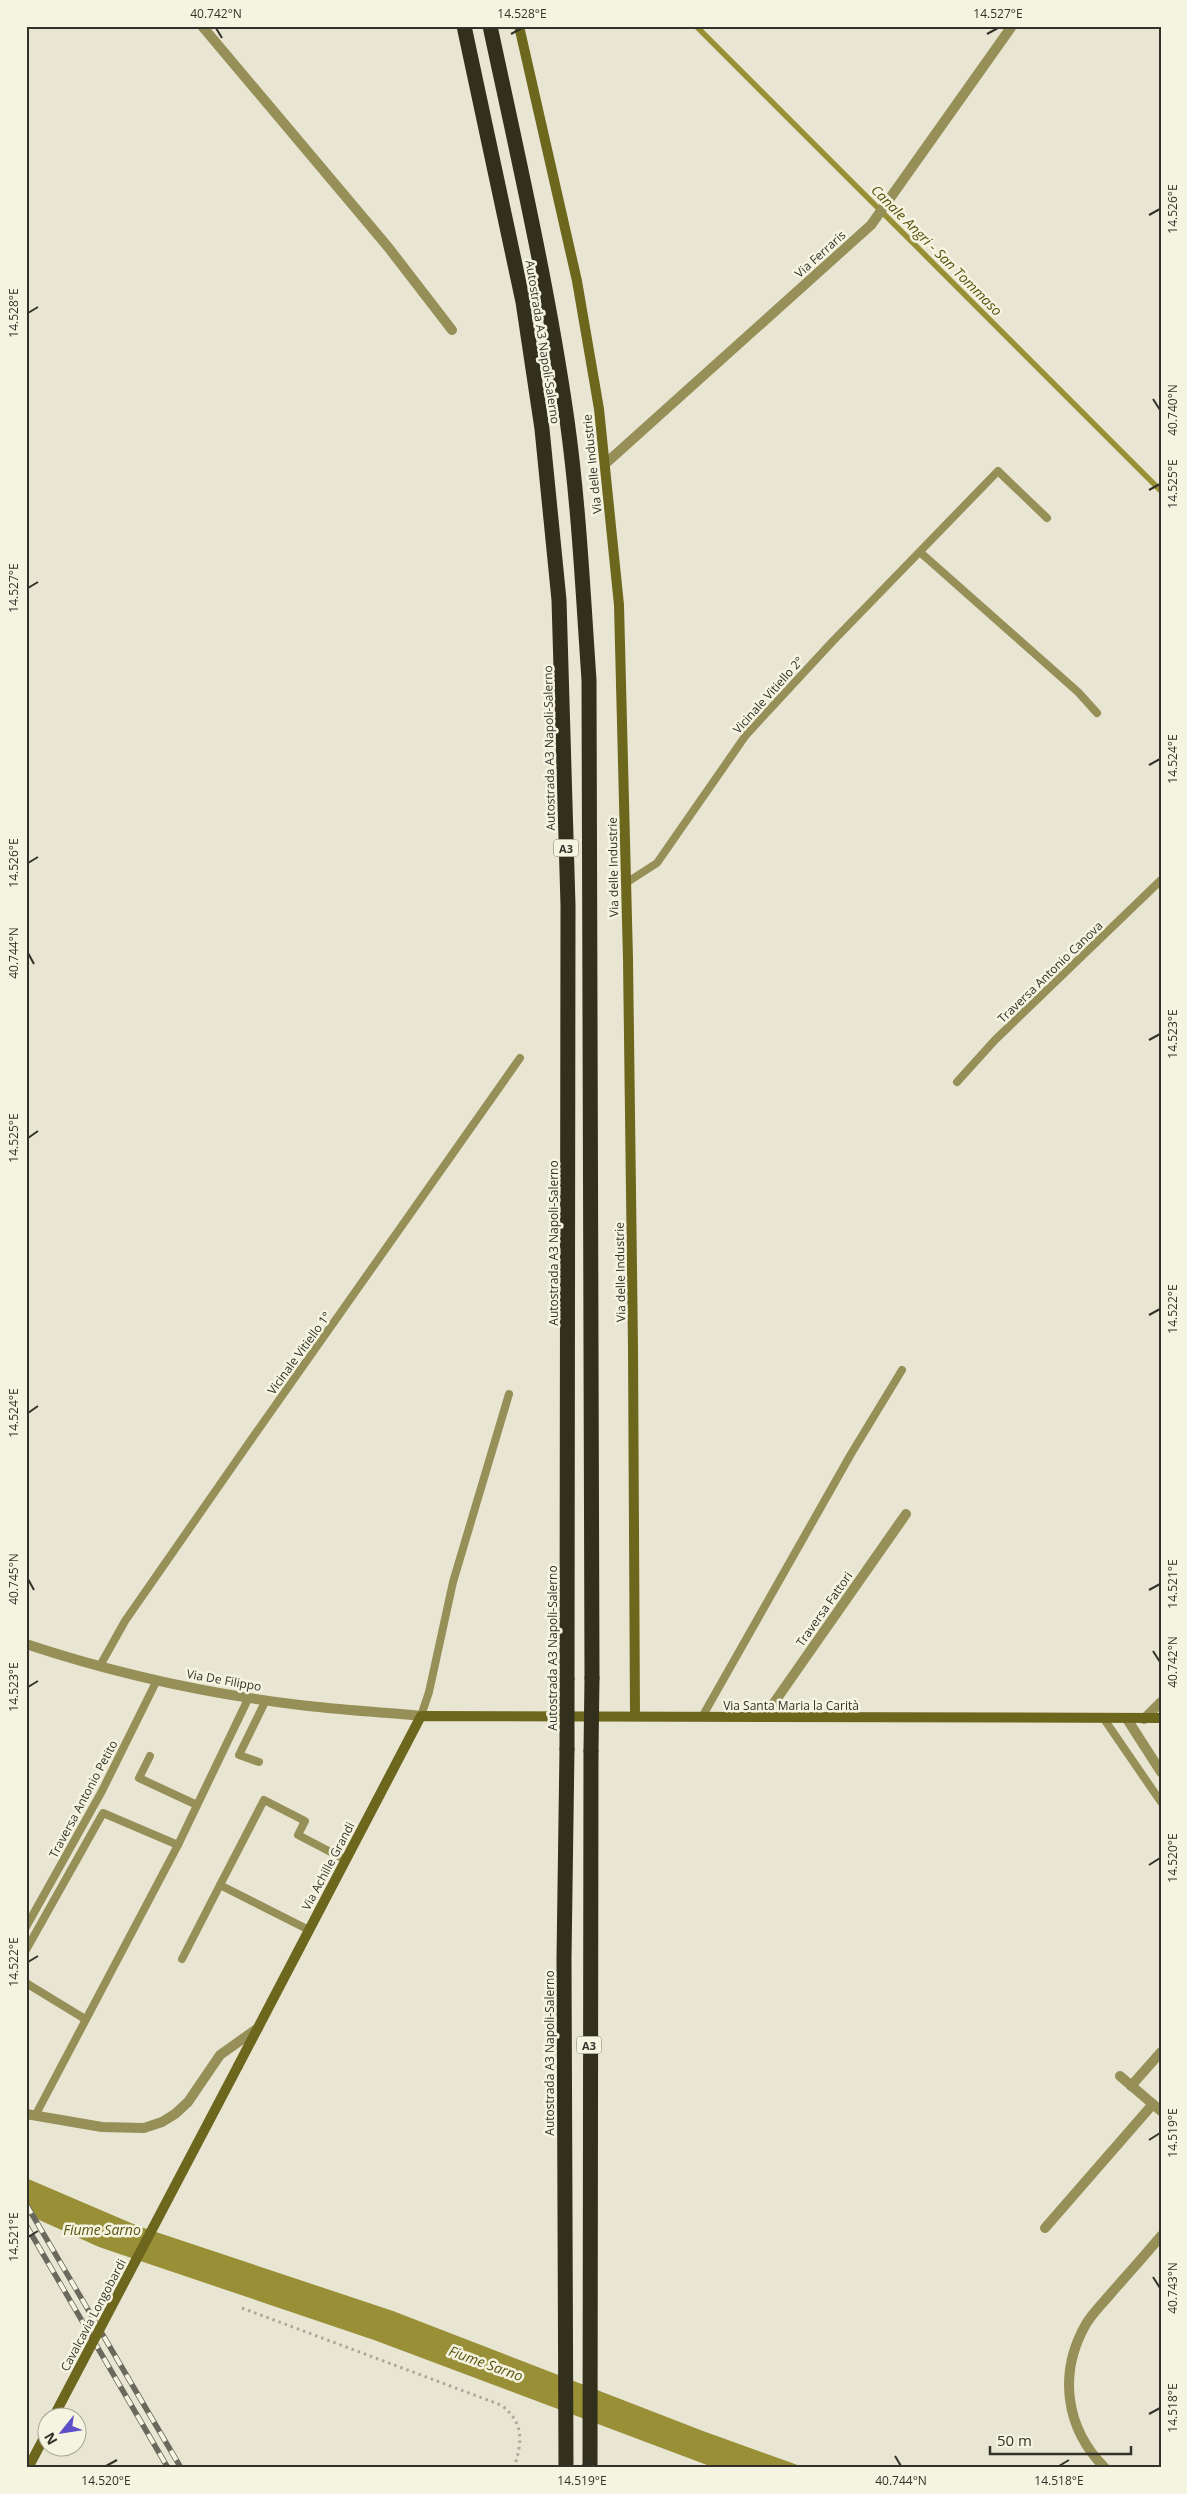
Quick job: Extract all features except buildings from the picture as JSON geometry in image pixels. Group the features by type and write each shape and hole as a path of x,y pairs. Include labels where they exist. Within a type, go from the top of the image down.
{"highway":[{"name":"Autostrada A3 Napoli-Salerno","path":"464,26 523,302 542,429 559,600 568,905 567,1749 564,1959 566,2466"},
{"name":"Autostrada A3 Napoli-Salerno","path":"490,26 548,299 565,411 579,530 589,680 592,1678 590,2467"}],"street":[{"path":"202,26 388,248 452,330"},
{"name":"Via delle Industrie","path":"520,26 578,281 599,409 619,605 626,884 633,1357 635,1716"},
{"name":"Via Ferraris","path":"605,464 871,225 1012,26"},
{"name":"Traversa Fattori","path":"764,1717 906,1514"},
{"name":"Via De Filippo","path":"26,1644 157,1680 249,1697 300,1705 421,1716"},
{"path":"1144,1718 1161,1702"},
{"name":"Via Santa Maria la Carità","path":"421,1716 1161,1718"},
{"name":"Via Achille Grandi","path":"238,2066 421,1716"},
{"path":"1127,1719 1161,1772"},
{"name":"Via Achille Grandi","path":"31,2115 124,2128 144,2128 162,2122 175,2114 188,2102 220,2055 258,2028"},
{"path":"1131,2086 1161,2052"},
{"name":"Cavalcavia Longobardi","path":"59,2406 238,2066"},
{"path":"1045,2228 1157,2108 1120,2076"},
{"path":"1105,2468 1083,2441 1074,2422 1068,2380 1071,2359 1087,2322 1161,2236"},
{"path":"28,2468 38,2449"}],"lane":[{"name":"Vicinale Vitiello 2°","path":"626,884 657,863 746,735 833,641 998,471 1047,518"},
{"path":"920,552 1078,692 1097,712"},
{"name":"Traversa Antonio Canova","path":"957,1082 995,1040 1161,880"},
{"name":"Vicinale Vitiello 1°","path":"101,1664 125,1621 520,1058"},
{"path":"702,1716 902,1370"},
{"path":"421,1716 429,1692 453,1582 509,1394"},
{"name":"Traversa Antonio Petito","path":"26,1927 102,1791 157,1680"},
{"path":"31,2115 85,2019 178,1845 249,1697"},
{"path":"259,1762 239,1755 266,1700"},
{"path":"1104,1719 1161,1802"},
{"path":"150,1756 139,1778 198,1805"},
{"path":"182,1959 264,1800 305,1821 298,1834 346,1860"},
{"path":"26,1950 103,1813 178,1845"},
{"path":"220,1885 309,1930"},
{"path":"26,1983 85,2019"}],"path":[{"path":"242,2308 501,2405 512,2413 519,2426 520,2444 514,2468"}],"water":[{"name":"Fiume Sarno","path":"26,2178 138,2226 393,2311 703,2431 806,2468 715,2468 374,2340 99,2247 26,2214"}],"waterway":[{"name":"Canale Angri - San Tommaso","path":"696,26 1161,491"}],"railway":[{"path":"26,2204 181,2468"},
{"path":"26,2225 168,2468"}]}
